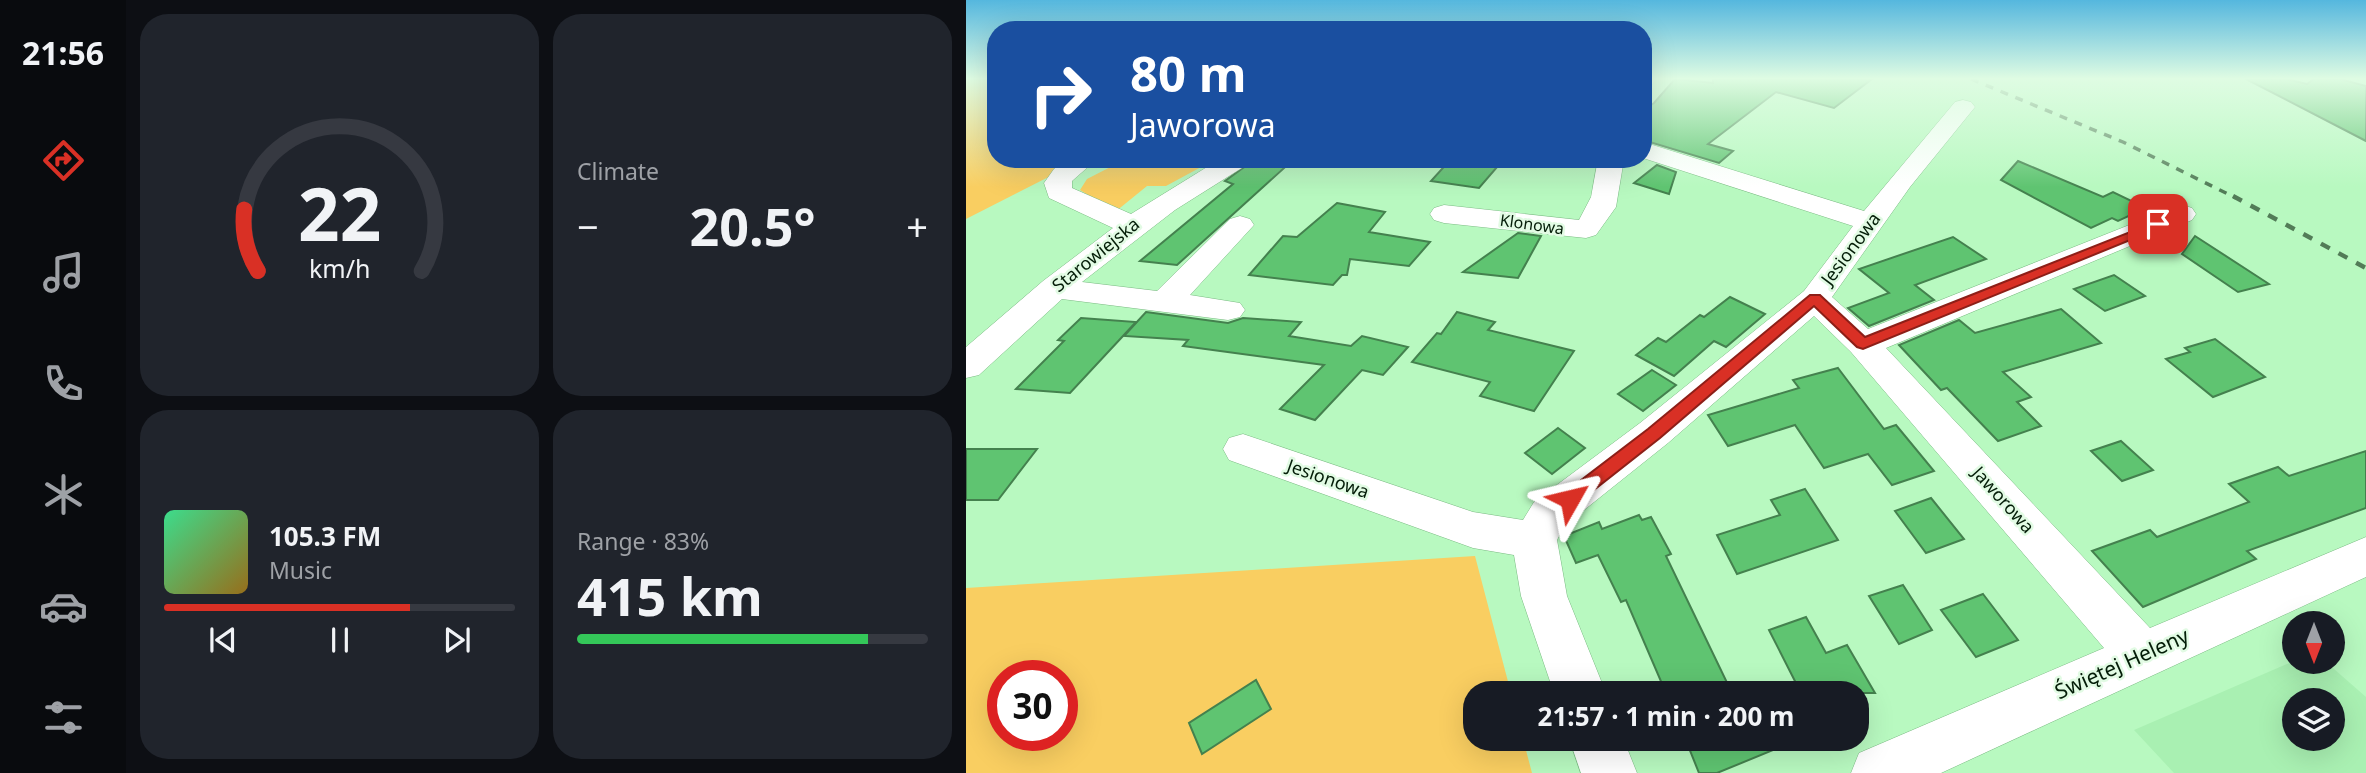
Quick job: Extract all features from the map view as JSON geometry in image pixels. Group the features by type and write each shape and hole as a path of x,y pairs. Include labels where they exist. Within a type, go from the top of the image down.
{"street":[{"name":"Jesionowa","path":"1243,450 1474,530 1535,540 1549,514 1654,433 1815,298 1901,181 1957,115"},
{"path":"1652,153 1872,223"},
{"path":"1072,168 1057,183 1059,192 1131,225"},
{"name":"Starowiejska","path":"966,366 1054,288 1131,225 1222,168"},
{"name":"Klonowa","path":"1444,214 1586,229 1594,224 1599,215 1609,168"},
{"path":"1863,344 2182,214"},
{"path":"1164,302 1240,225"},
{"path":"1054,288 1228,310"},
{"name":"Jaworowa","path":"1815,298 1863,344 2142,655"},
{"path":"1535,540 1544,596 1576,681"},
{"name":"Świętej Heleny","path":"1879,773 2366,556"},
{"path":"1601,751 1609,773"}],"shaded area":[{"path":"966,115 987,115 987,168 1066,168 966,219"},
{"path":"1108,168 1199,168 1166,186 1147,186 1115,212 1080,190 1087,179"},
{"path":"1475,556 1508,681 1463,681 1463,751 1526,751 1532,773 966,773 966,588"},
{"path":"2282,666 2282,674 2340,674 2366,697 2366,773 2174,773 2134,730"}],"building":[{"path":"1652,115 1746,115 1708,144 1733,151 1719,163 1652,143"},
{"path":"2316,115 2366,115 2366,141"},
{"path":"2018,161 2103,197 2113,192 2146,208 2118,221 2112,218 2091,228 2001,180"},
{"path":"1657,165 1676,172 1669,194 1634,183"},
{"path":"1243,168 1284,168 1177,265 1140,261 1233,184 1225,181"},
{"path":"1443,168 1496,168 1479,188 1431,181"},
{"path":"1337,203 1385,212 1369,232 1430,242 1409,266 1350,259 1347,275 1342,275 1333,285 1249,275 1283,236 1297,237"},
{"path":"1518,233 1541,236 1518,278 1463,272"},
{"path":"2195,236 2269,284 2238,292 2182,254"},
{"path":"1953,237 1986,259 1915,285 1934,300 1869,326 1848,308 1889,293 1859,269"},
{"path":"2114,275 2145,296 2105,311 2074,289"},
{"path":"1730,297 1765,314 1726,347 1714,341 1674,376 1636,355 1658,338 1666,342 1700,315 1704,317"},
{"path":"2061,309 2101,343 2003,372 2031,397 2017,402 2041,426 1998,441 1947,388 1941,390 1899,345 1959,320 1975,333"},
{"path":"1146,312 1228,323 1243,318 1301,322 1289,336 1351,346 1362,336 1408,347 1383,375 1362,370 1315,420 1280,409 1324,365 1183,346 1188,340 1124,336"},
{"path":"1457,312 1495,322 1488,330 1574,351 1534,411 1480,396 1490,382 1412,362 1437,333 1441,334"},
{"path":"1081,318 1136,322 1070,393 1016,389 1064,341 1058,340"},
{"path":"2215,339 2265,377 2213,397 2166,359 2190,352 2185,348"},
{"path":"1838,368 1884,429 1896,425 1934,471 1892,485 1868,454 1824,468 1795,425 1728,446 1708,415 1799,388 1793,380"},
{"path":"1652,370 1676,385 1643,411 1618,394"},
{"path":"1558,428 1585,448 1552,474 1525,453"},
{"path":"2121,441 2153,470 2122,481 2091,451"},
{"path":"966,449 1037,449 998,500 966,500"},
{"path":"2366,451 2366,508 2247,551 2256,559 2143,607 2092,551 2150,530 2157,537 2249,502 2229,484 2278,467 2289,476"},
{"path":"1805,489 1838,540 1737,574 1717,535 1780,515 1771,500"},
{"path":"1931,498 1964,539 1926,553 1895,511"},
{"path":"1639,515 1642,520 1651,517 1671,554 1666,556 1726,681 1661,681 1626,600 1621,602 1598,555 1576,563 1564,536 1599,522 1602,529"},
{"path":"1903,585 1932,630 1899,644 1869,596"},
{"path":"1983,594 2018,640 1976,657 1941,610"},
{"path":"1806,617 1826,653 1847,645 1868,681 1795,681 1769,630"},
{"path":"1256,680 1271,709 1202,754 1189,723"},
{"path":"1869,683 1875,693 1869,693"},
{"path":"1690,751 1771,751 1717,773 1699,773"}],"railway":[{"path":"2058,115 2123,142 2236,198"},
{"path":"2233,196 2366,268"}],"route":[{"path":"1570,499 1654,433 1815,298 1863,344 2158,224"}]}
